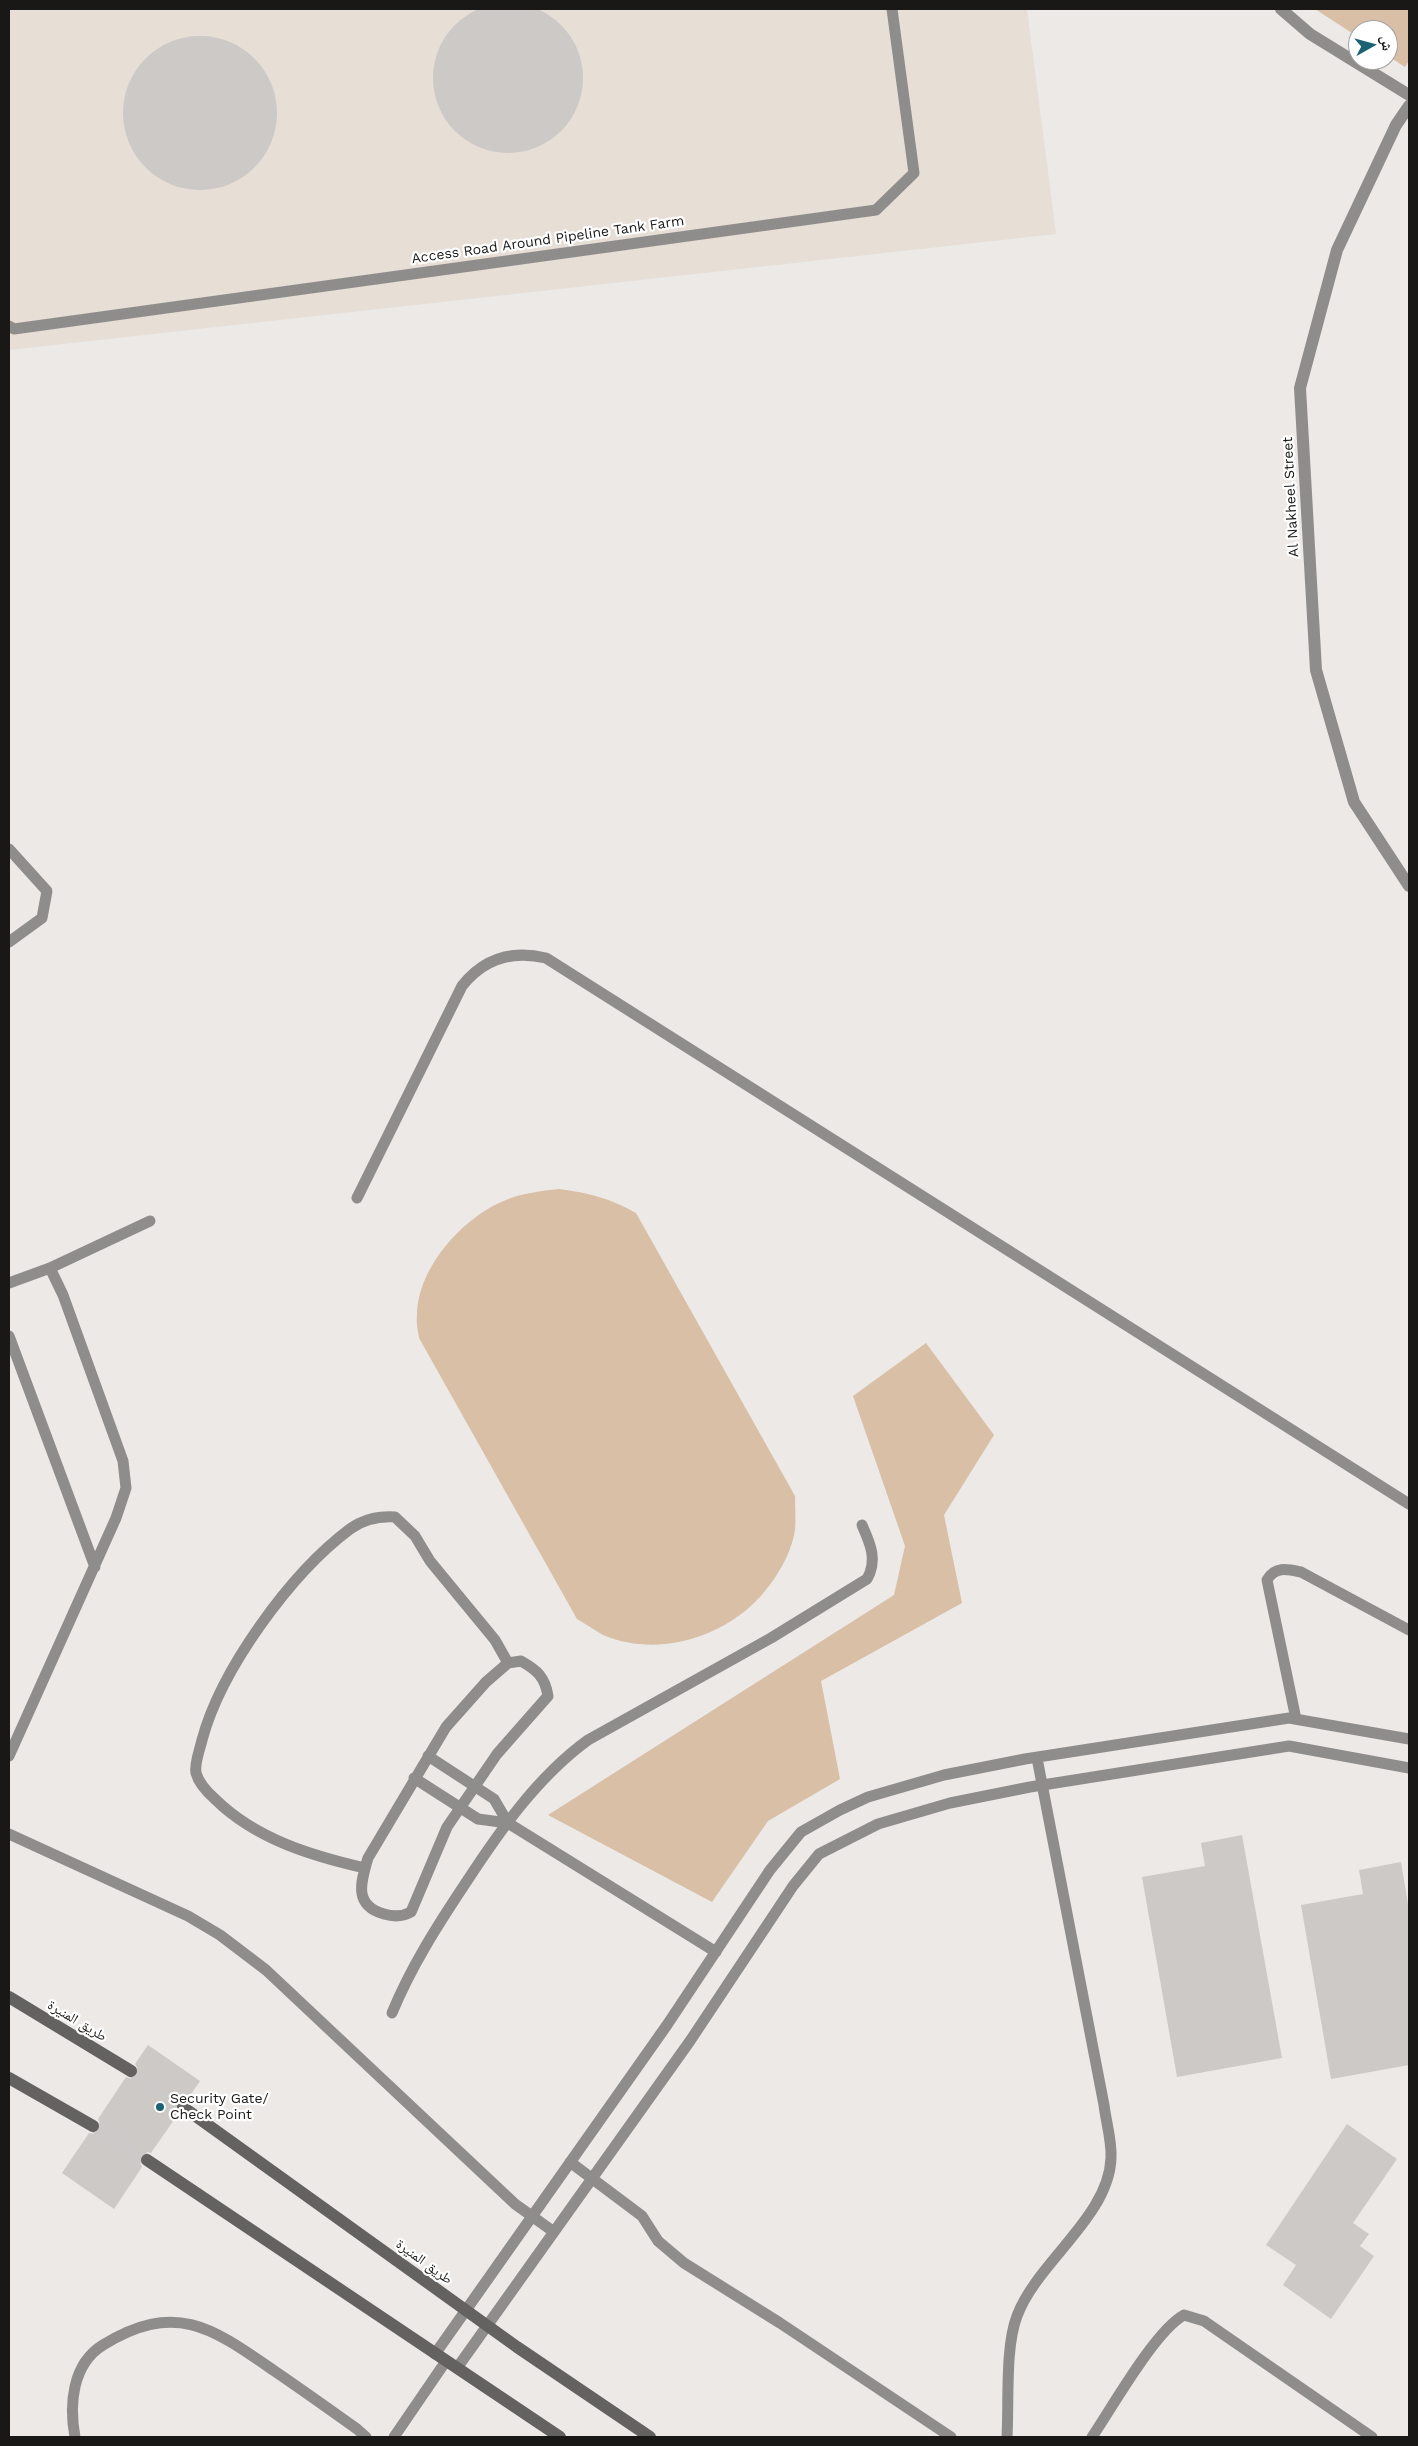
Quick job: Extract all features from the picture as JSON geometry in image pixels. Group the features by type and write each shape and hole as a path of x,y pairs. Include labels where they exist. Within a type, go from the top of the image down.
{"street":[{"path":"1281,9 1310,34 1409,95"},
{"name":"Al Nakheel Street","path":"1409,106 1396,125 1336,250 1300,388 1316,670 1354,802 1409,886"},
{"name":"طريق المنيرة","path":"9,1997 131,2070"},
{"path":"9,2078 94,2126"},
{"name":"طريق المنيرة","path":"183,2107 487,2326 650,2437"},
{"path":"147,2160 560,2437"}],"lane":[{"name":"Access Road Around Pipeline Tank Farm","path":"9,326 14,329 876,210 914,173 892,9"},
{"path":"9,849 47,891 42,918 9,942"},
{"path":"357,1198 462,986 484,964 501,956 530,954 546,958 1409,1504"},
{"path":"9,1283 50,1268 150,1220"},
{"path":"9,1756 116,1518 126,1488 123,1461 63,1295 50,1268"},
{"path":"9,1336 94,1567"},
{"path":"365,1868 342,1863 278,1841 232,1816 204,1789 196,1772 198,1754 208,1720 239,1655 287,1592 321,1554 350,1529 375,1516 395,1517 415,1536 430,1560 495,1640 508,1663"},
{"path":"392,2013 423,1947 484,1855 508,1823 570,1752 588,1740 771,1638 867,1579 872,1570 873,1558 862,1525"},
{"path":"1296,1719 1267,1580 1271,1573 1283,1568 1301,1572 1409,1630"},
{"path":"521,1661 536,1669 546,1682 548,1696 497,1754 447,1827 411,1912 403,1916 391,1916 378,1912 367,1905 362,1896 361,1882 368,1858 446,1727 486,1682 508,1663 521,1661"},
{"path":"435,2354 667,2025 786,1848 801,1832 822,1819 868,1797 944,1775 1037,1758 1289,1718 1409,1739"},
{"path":"394,2437 452,2364 487,2326 690,2041 793,1886 819,1854 878,1824 950,1803 1042,1785 1289,1746 1409,1768"},
{"path":"428,1756 494,1799 508,1823"},
{"path":"1007,2437 1009,2343 1017,2315 1038,2280 1106,2187 1111,2158 1102,2095 1037,1758"},
{"path":"414,1778 478,1819 508,1823 716,1952"},
{"path":"9,1834 188,1916 220,1935 266,1970 515,2204 554,2232"},
{"path":"570,2162 642,2216 658,2241 684,2263 780,2323 951,2437"},
{"path":"1092,2437 1156,2341 1172,2321 1184,2315 1204,2321 1372,2437"},
{"path":"75,2437 71,2418 73,2395 79,2373 96,2350 137,2327 173,2322 192,2324 232,2341 366,2437"}],"shaded area":[{"path":"9,9 1027,9 1056,234 9,350"},
{"path":"1315,9 1409,9 1409,61 1405,67 1398,62 1398,20 1348,20 1348,30"},
{"path":"559,1189 599,1197 617,1203 636,1213 795,1496 795,1530 793,1539 782,1566 772,1582 745,1611 708,1633 688,1640 645,1645 624,1642 603,1635 577,1619 419,1338 417,1315 419,1297 425,1279 434,1262 459,1231 474,1218 506,1200 525,1194"},
{"path":"926,1343 994,1435 944,1515 962,1603 821,1681 840,1779 768,1821 712,1902 548,1815 894,1595 905,1546 853,1396"}],"building":[{"path":"508,3 523,4 537,9 561,25 577,49 582,63 582,93 577,107 561,131 537,147 523,152 508,153 493,152 479,147 455,131 439,107 434,93 433,78 434,63 439,49 455,25 479,9 493,4"},
{"path":"200,36 229,42 243,49 254,59 264,70 271,84 277,113 271,142 264,156 254,167 243,177 229,184 200,190 171,184 157,177 146,167 136,156 129,142 123,113 129,84 136,70 146,59 157,49 171,42"},
{"path":"1242,1835 1282,2058 1177,2077 1142,1877 1205,1866 1201,1843"},
{"path":"1401,1862 1409,1910 1409,2065 1331,2079 1301,1905 1363,1894 1359,1870"},
{"path":"148,2045 200,2081 187,2100 180,2099 176,2103 175,2110 178,2114 151,2153 147,2152 141,2155 139,2160 142,2167 114,2209 62,2173 89,2133 94,2134 100,2130 101,2125 98,2119 126,2077 131,2079 138,2076 139,2071 135,2064"},
{"path":"1347,2124 1397,2159 1353,2223 1369,2234 1360,2246 1374,2256 1331,2319 1283,2285 1296,2265 1266,2245"}],"tunnel":[{"path":"131,2071 183,2107"},
{"path":"93,2126 147,2160"}],"place":[{"name":"Security Gate/ Check Point","path":"160,2107"}]}
